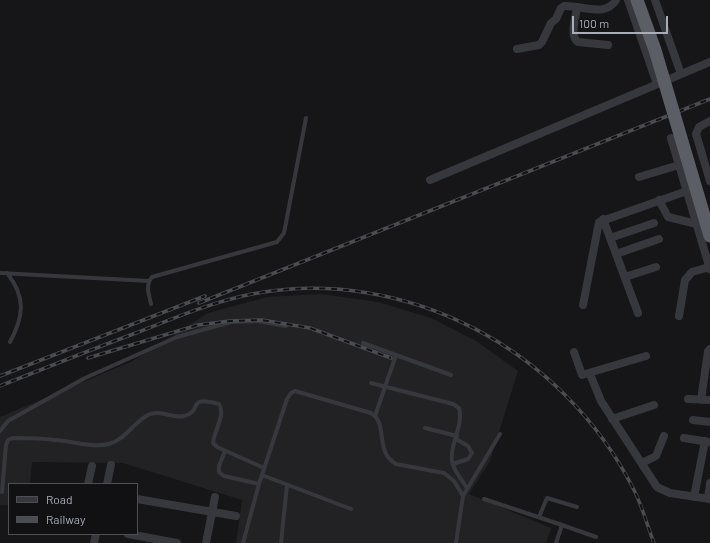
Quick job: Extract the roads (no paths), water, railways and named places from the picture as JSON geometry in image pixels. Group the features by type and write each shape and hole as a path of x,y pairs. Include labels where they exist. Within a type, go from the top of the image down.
{"highway":[{"path":"637,0 655,50 710,236"},
{"path":"646,0 663,47 710,206"}],"street":[{"path":"518,49 539,45 551,23 558,16 561,8 568,6 602,10 613,5 616,0"},
{"path":"628,0 657,84"},
{"path":"655,0 681,74"},
{"path":"577,7 573,35 575,40 578,42 608,45"},
{"path":"430,180 710,62"},
{"path":"710,121 699,127 696,134 708,169 710,180"},
{"path":"671,138 710,268 692,272 685,280 679,316"},
{"path":"639,177 679,165"},
{"path":"583,305 597,225 603,220 687,191"},
{"path":"659,200 668,217 697,224"},
{"path":"603,220 638,313"},
{"path":"610,238 654,224"},
{"path":"616,254 659,239"},
{"path":"625,278 656,267"},
{"path":"701,400 708,351 710,349"},
{"path":"574,352 581,374 590,374 646,356"},
{"path":"590,374 596,393 657,486 662,490 709,499 710,483"},
{"path":"688,399 710,400"},
{"path":"612,419 654,405"},
{"path":"694,420 710,422"},
{"path":"642,463 656,456 664,436"},
{"path":"684,438 708,442 694,497"},
{"path":"107,483 111,465"},
{"path":"88,483 92,466"},
{"path":"206,543 215,497"},
{"path":"138,499 236,516"},
{"path":"133,535 177,543"}],"lane":[{"path":"0,273 148,281 162,273 210,262 249,248 277,242 281,239 284,232 306,118"},
{"path":"7,273 16,286 21,302 21,314 17,328 10,342"},
{"path":"148,281 151,304"},
{"path":"0,431 8,421 85,378 177,337 231,322 258,321 286,326"},
{"path":"363,344 451,375"},
{"path":"375,416 396,355"},
{"path":"371,383 453,404 459,408 460,420 451,459 467,488"},
{"path":"244,543 259,484 287,399 296,391 371,413 375,416 379,424 385,454 389,460 396,464 444,473 454,481 463,496"},
{"path":"2,492 6,445 8,440 13,438 54,440 102,445 111,444 149,414 158,412 179,417 184,416 190,414 198,401 202,400 218,404 221,408 214,444 225,451 264,468"},
{"path":"425,428 456,437 468,446 472,453 468,459 453,464"},
{"path":"456,543 463,496 500,434"},
{"path":"225,451 219,466 219,472 224,476 259,484"},
{"path":"262,475 352,509"},
{"path":"280,543 287,485"},
{"path":"539,517 547,498 577,507"},
{"path":"484,499 596,538"},
{"path":"556,543 562,525"}],"railway":[{"path":"199,303 710,99"},
{"path":"0,386 179,316 237,297 252,294 310,288 367,293 422,306 474,328 522,358 566,395 603,439 633,488 642,508 654,543"},
{"path":"0,376 205,296"},
{"path":"88,358 198,325 230,321 262,320 310,328 391,358"}]}
